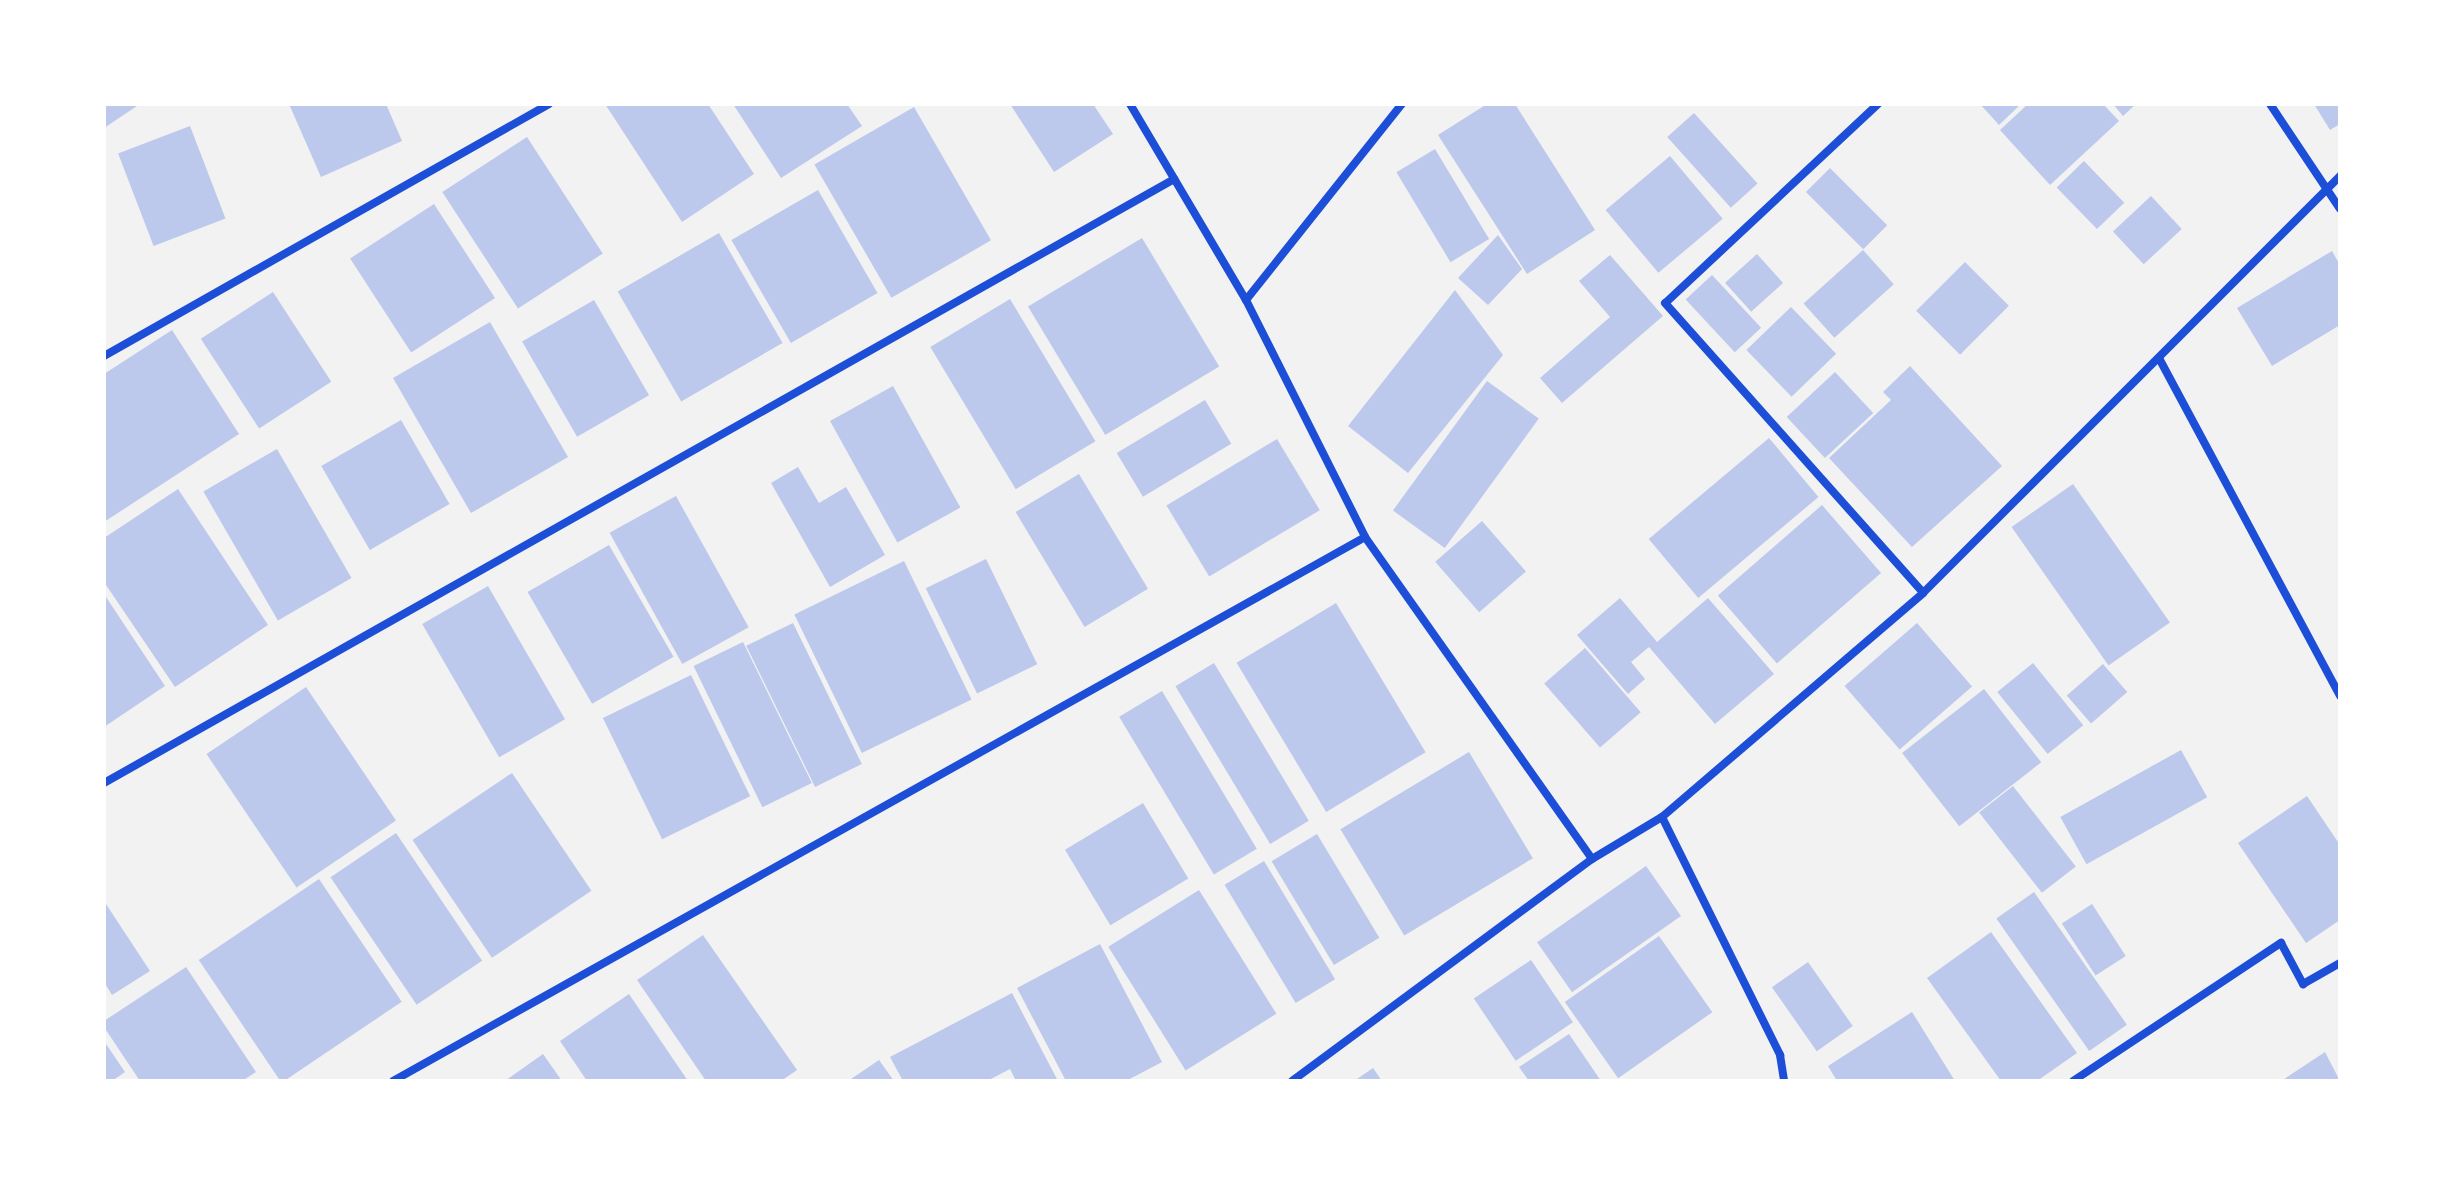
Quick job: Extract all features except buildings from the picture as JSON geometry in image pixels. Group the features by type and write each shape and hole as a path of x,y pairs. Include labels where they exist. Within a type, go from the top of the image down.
{"street":[{"path":"104,356 549,104"},
{"path":"1130,104 1246,300 1365,537 1592,859"},
{"path":"1246,300 1402,104"},
{"path":"1878,104 1665,303 1923,593"},
{"path":"2270,104 2340,209"},
{"path":"1292,1081 1592,859 1662,817 1923,593 2160,360 2340,176"},
{"path":"104,783 1174,179"},
{"path":"2160,360 2340,696"},
{"path":"393,1081 1365,537"},
{"path":"1662,817 1780,1055 1784,1081"},
{"path":"2073,1081 2281,943 2303,984 2340,963"}]}
